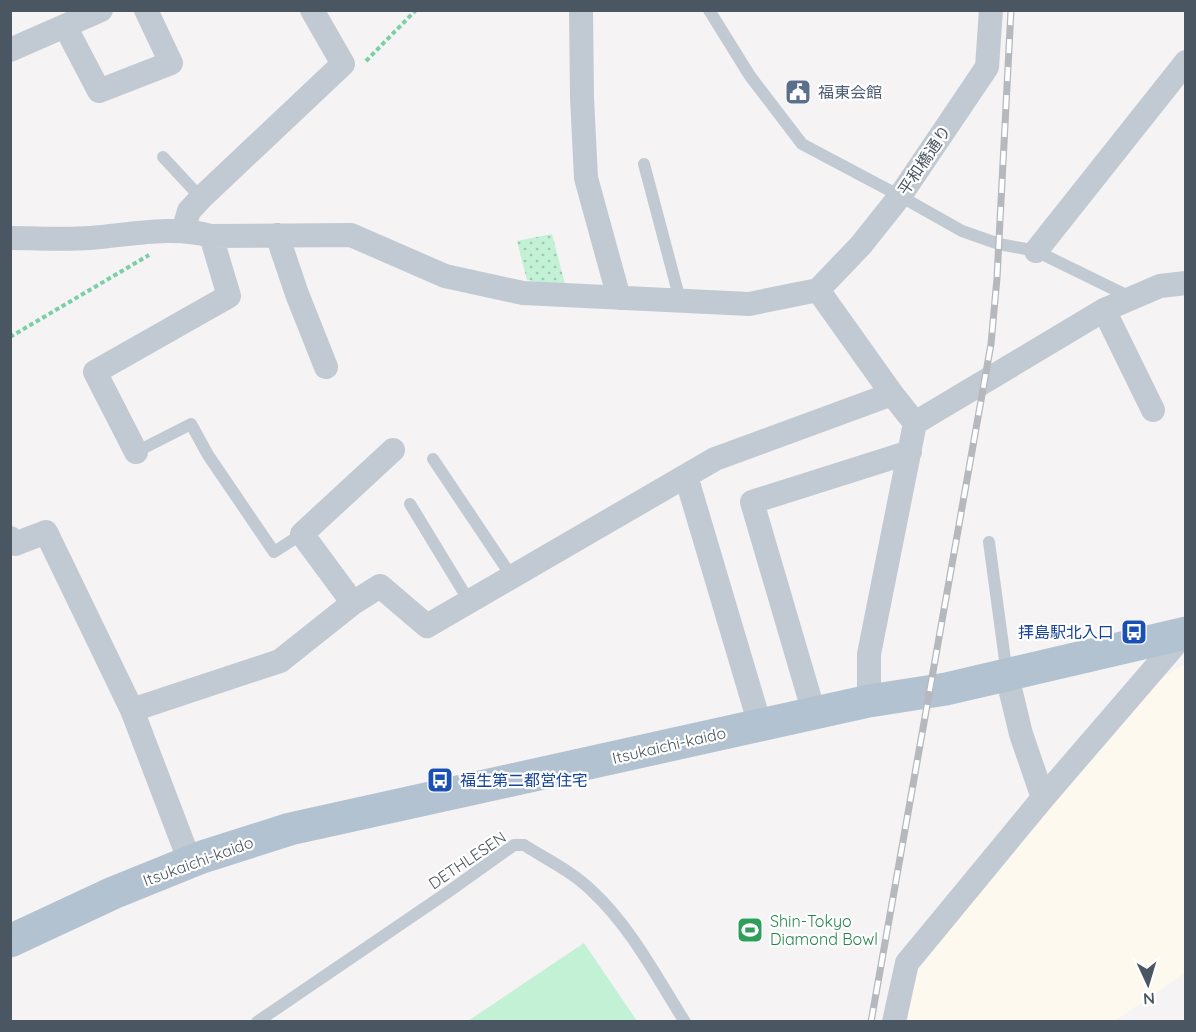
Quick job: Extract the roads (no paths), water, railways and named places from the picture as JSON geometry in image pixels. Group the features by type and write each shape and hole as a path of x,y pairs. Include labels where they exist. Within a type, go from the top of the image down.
{"main road":[{"name":"Itsukaichi-kaido","path":"10,941 113,893 202,857 290,829 760,724 1007,676 1185,633"}],"street":[{"path":"10,50 101,10"},
{"path":"65,26 99,91 171,63 146,10"},
{"path":"183,231 189,211 201,198 343,64 312,10"},
{"path":"581,10 586,178 619,298"},
{"name":"平和橋通り","path":"818,290 861,245 900,196 987,67 991,10"},
{"path":"1036,251 1185,62"},
{"path":"14,231 54,239 183,231 211,236 351,235 445,276 523,293 748,304 818,290 915,423 869,654 870,701"},
{"path":"277,235 326,367"},
{"path":"136,452 94,372 230,297 211,236"},
{"path":"915,423 1104,310 1160,286 1185,283"},
{"path":"1104,310 1153,410"},
{"path":"132,710 280,661 353,603 380,586 427,626 715,459 892,394"},
{"path":"353,603 302,534 393,450"},
{"path":"814,713 752,502 910,452"},
{"path":"686,476 760,724"},
{"path":"10,538 15,544 46,532 132,710 190,862"},
{"path":"894,1022 907,963 1043,798 1185,633"},
{"path":"1007,676 1021,734 1043,798"}],"lane":[{"path":"709,10 750,76 802,144 962,231 999,244 1036,251 1132,298"},
{"path":"163,157 201,198"},
{"path":"644,164 680,300"},
{"path":"136,452 191,424 208,455 273,552 302,534"},
{"path":"433,459 512,577"},
{"path":"410,504 469,601"},
{"path":"989,542 1007,676"},
{"name":"DETHLESEN","path":"257,1022 514,845 524,845 591,889 624,928 686,1022"}],"railway":[{"path":"871,1022 991,344 997,278 1011,10"}],"place":[{"name":"福東会館","path":"798,92"},
{"name":"拝島駅北入口","path":"1134,632"},
{"name":"福生第二都営住宅","path":"440,780"},
{"name":"Shin-Tokyo Diamond Bowl","path":"750,930"}]}
